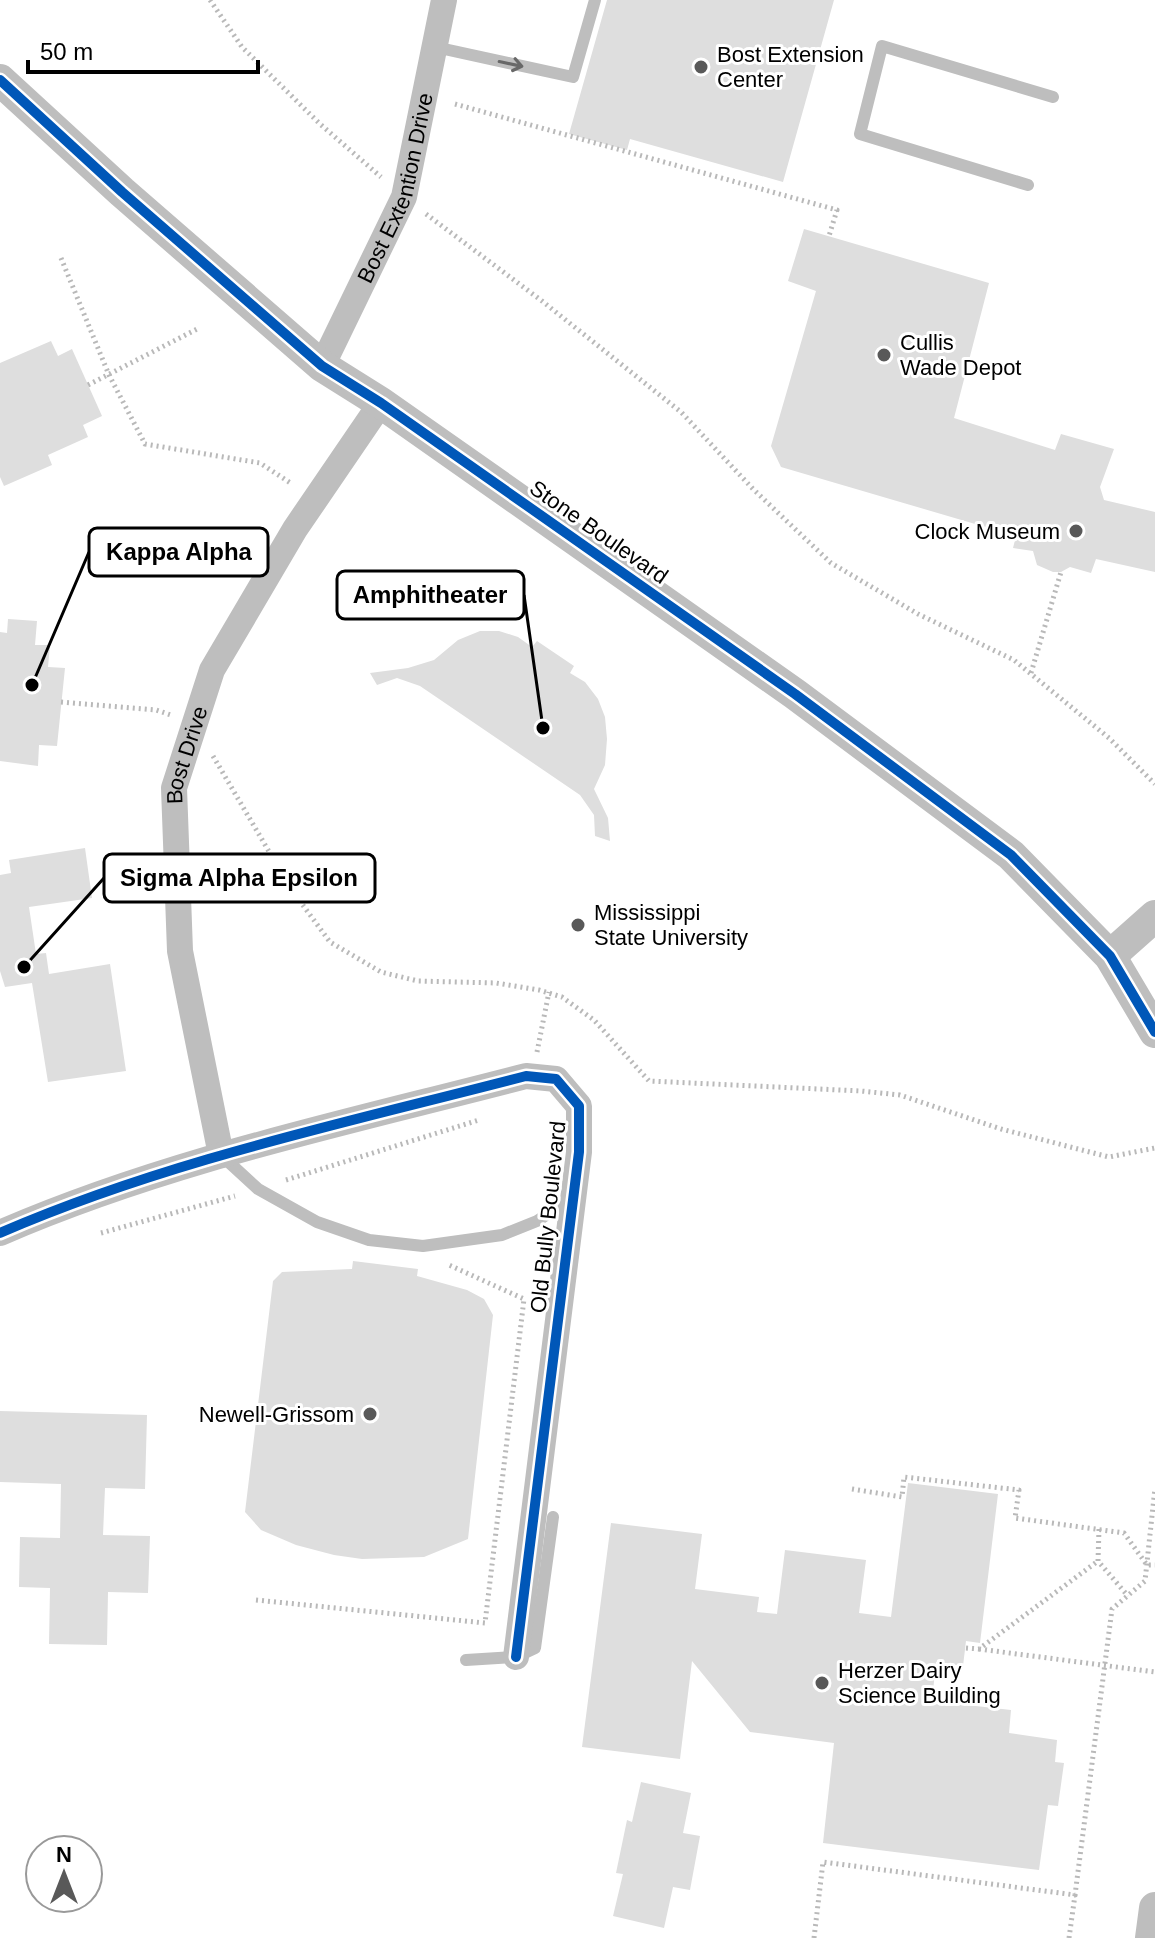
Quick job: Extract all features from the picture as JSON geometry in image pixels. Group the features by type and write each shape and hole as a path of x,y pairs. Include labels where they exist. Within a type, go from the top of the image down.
{"street":[{"name":"Bost Extention Drive","path":"322,366 404,197 444,0"},
{"name":"Stone Boulevard","path":"0,80 122,192 322,366 381,403 795,694 1011,855 1110,956 1155,1032"},
{"name":"Bost Drive","path":"221,1155 180,951 174,788 212,670 314,501 381,403"},
{"path":"1110,956 1155,916"},
{"name":"Old Bully Boulevard","path":"0,1233 58,1208 221,1155 526,1076 556,1079 579,1106 579,1152 516,1657"},
{"path":"1151,1938 1155,1908"}],"lane":[{"path":"435,47 573,77 595,0"},
{"path":"1028,185 860,134 882,46 1053,97"},
{"path":"221,1155 258,1189 317,1222 369,1240 423,1246 502,1235 537,1221 574,1197"},
{"path":"466,1660 516,1657 535,1648 553,1517"}],"path":[{"path":"210,0 242,47 320,124 404,197 542,301 681,412 753,489 831,563 918,614 1014,660 1109,738 1155,784"},
{"path":"455,104 837,210 829,236"},
{"path":"61,258 109,375 145,444 260,463 314,501"},
{"path":"88,385 199,328"},
{"path":"1031,673 1061,572"},
{"path":"61,702 156,710 195,724 309,917 330,942 381,972 418,981 496,983 562,997 594,1020 649,1081 900,1095 1001,1129 1109,1157 1155,1148"},
{"path":"256,1600 485,1623 524,1299 451,1266 436,1264"},
{"path":"852,1489 902,1497 904,1477 1019,1490 1015,1518 1124,1533 1147,1565"},
{"path":"1069,1938 1112,1609 1145,1581 1155,1488"},
{"path":"1099,1529 1098,1561 1128,1596"},
{"path":"979,1649 1098,1561"},
{"path":"1147,1565 1155,1565"},
{"path":"966,1648 1155,1672"},
{"path":"814,1938 823,1862 1075,1895"}],"building":[{"name":"Bost Extension Center","path":"607,0 834,0 783,182 630,139 627,150 569,134"},
{"name":"Cullis Wade Depot","path":"804,229 989,283 954,418 1055,450 1061,434 1114,449 1100,487 1104,500 1155,512 1155,572 1096,559 1091,573 1070,567 1053,572 1037,565 1033,551 1013,548 1016,536 781,467 771,446 816,291 788,281"},
{"path":"51,341 58,356 72,349 102,416 83,425 88,437 48,455 52,465 4,486 0,477 0,363"},
{"path":"8,619 37,621 35,645 50,645 48,667 65,668 57,746 39,745 38,766 0,761 0,632 7,633"},
{"path":"480,631 499,631 518,637 532,647 537,641 574,666 570,673 585,682 598,699 605,717 607,739 605,765 594,789 608,818 610,841 595,836 594,815 580,795 420,686 397,678 377,685 370,673 408,668 434,660 458,640"},
{"path":"85,848 92,898 29,907 36,954 46,953 49,974 110,964 126,1071 48,1082 32,983 5,987 0,971 0,875 11,873 9,860"},
{"name":"Newell-Grissom","path":"353,1261 418,1269 417,1276 467,1290 484,1299 493,1315 468,1539 424,1557 362,1559 334,1555 296,1545 261,1530 245,1512 273,1281 282,1272 352,1269"},
{"path":"0,1411 147,1415 145,1489 105,1488 103,1535 150,1536 148,1593 108,1592 107,1645 49,1644 50,1588 19,1587 20,1537 60,1538 61,1484 0,1482"},
{"name":"Herzer Dairy Science Building","path":"908,1483 998,1494 980,1643 966,1641 963,1666 936,1662 932,1701 1011,1710 1009,1733 1057,1740 1055,1762 1064,1763 1058,1806 1048,1805 1039,1870 823,1843 834,1743 750,1732 692,1661 680,1759 582,1747 611,1523 702,1534 695,1589 759,1597 757,1612 777,1614 785,1550 866,1560 859,1613 891,1617"},
{"path":"641,1782 691,1793 683,1833 700,1836 690,1890 673,1887 664,1928 613,1916 623,1874 616,1873 627,1820 632,1822"}],"cycle path":[{"path":"0,80 122,192 322,366 381,403 795,694 1011,855 1110,956 1155,1032"},
{"path":"0,1233 128,1184 260,1144 526,1076 556,1079 579,1106 579,1152 516,1657"}],"place":[{"name":"Bost Extension Center","path":"701,67"},
{"name":"Cullis Wade Depot","path":"884,355"},
{"name":"Clock Museum","path":"1076,531"},
{"name":"Kappa Alpha","path":"32,685"},
{"name":"Amphitheater","path":"543,728"},
{"name":"Mississippi State University","path":"578,925"},
{"name":"Sigma Alpha Epsilon","path":"24,967"},
{"name":"Newell-Grissom","path":"370,1414"},
{"name":"Herzer Dairy Science Building","path":"822,1683"}]}
